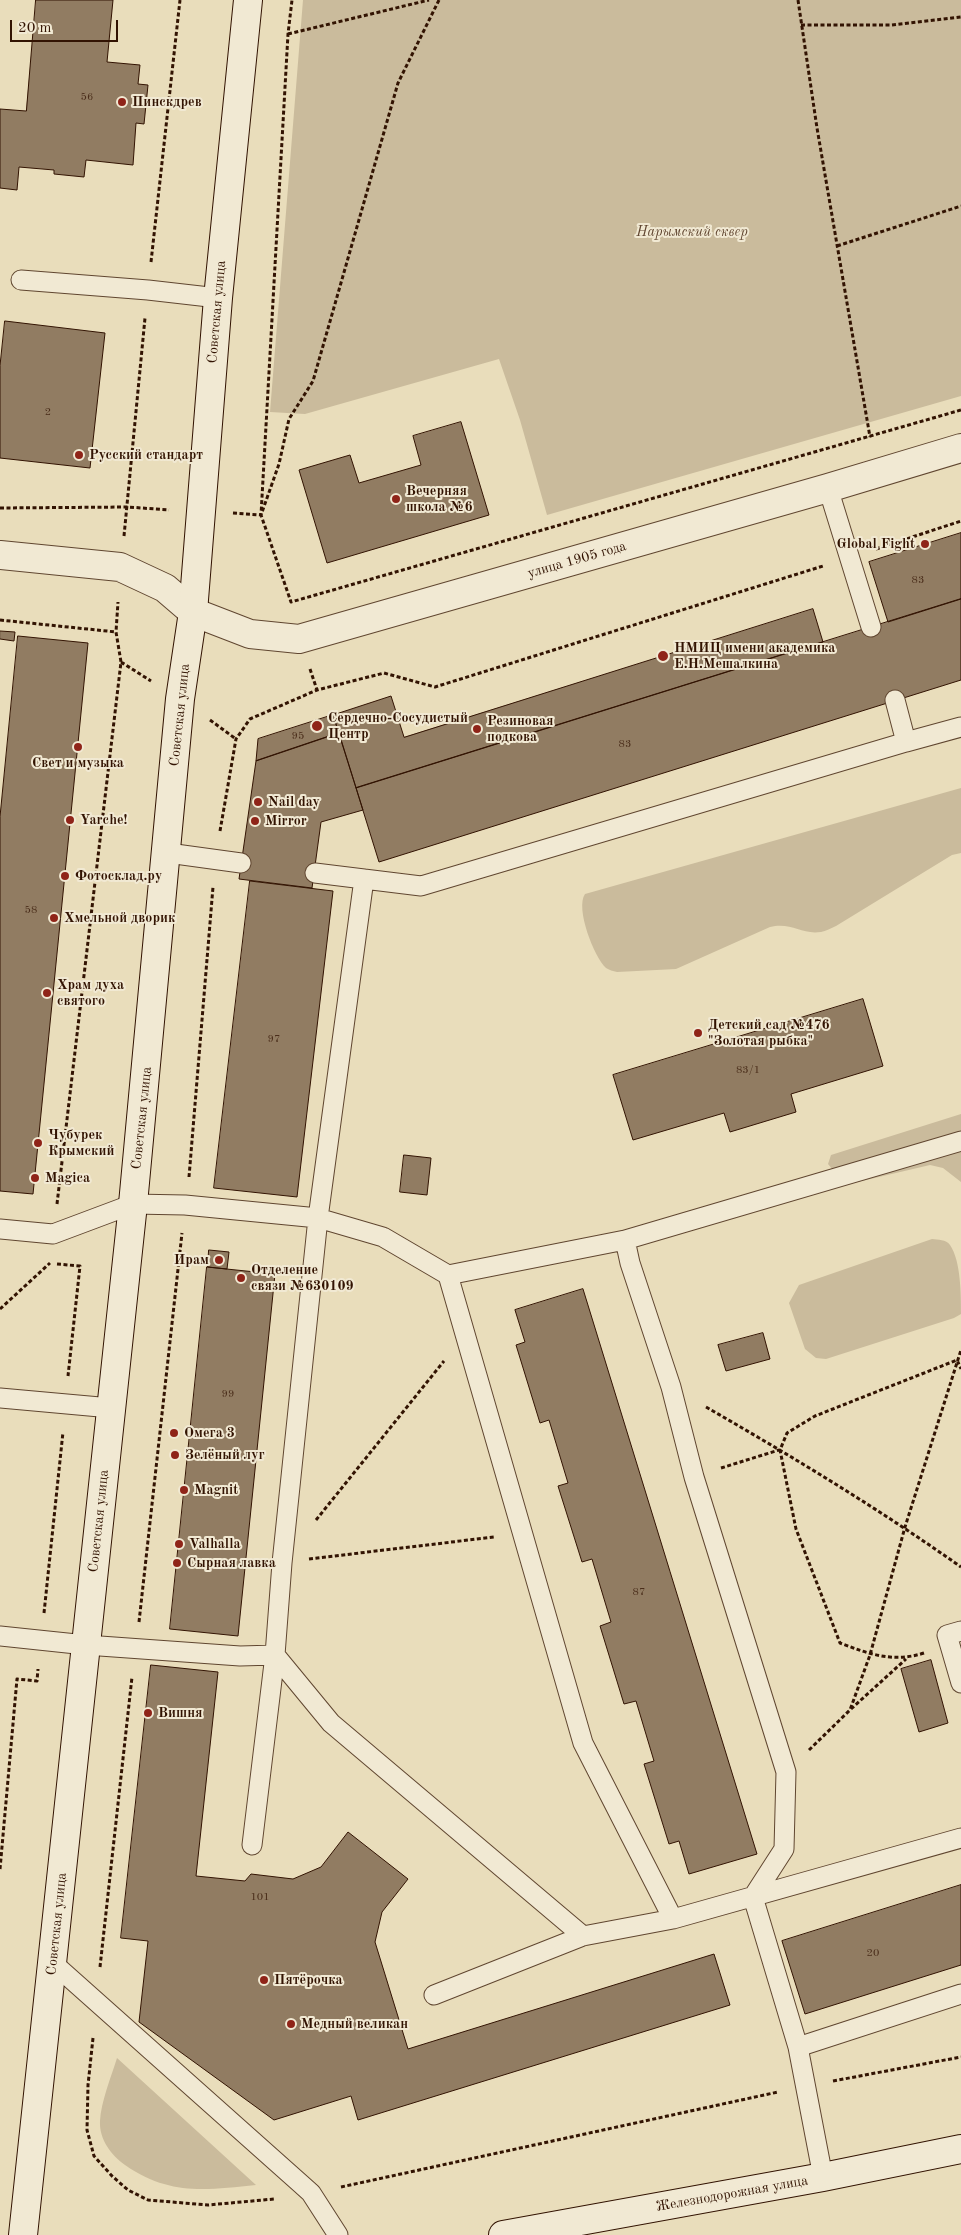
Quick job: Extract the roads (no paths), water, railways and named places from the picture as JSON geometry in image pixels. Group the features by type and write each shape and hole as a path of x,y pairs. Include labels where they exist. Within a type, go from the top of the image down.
{"street":[{"name":"Советская улица","path":"23,2235 133,1204 168,853 180,699 193,612 218,298 248,0"},
{"name":"улица 1905 года","path":"0,555 120,567 165,588 193,612 250,634 299,639 828,488 961,448"},
{"name":"Железнодорожная улица","path":"502,2235 823,2178 961,2149"}],"lane":[{"path":"21,280 148,290 218,298"},
{"path":"828,488 872,627"},
{"path":"895,700 906,742"},
{"path":"314,873 421,886 961,727"},
{"path":"168,853 241,863"},
{"path":"252,1845 275,1656 282,1563 318,1218 364,879"},
{"path":"0,1229 53,1234 133,1204 185,1206 318,1218 383,1237 448,1275 625,1240 961,1141"},
{"path":"625,1240 630,1263 670,1387 694,1477 786,1772 784,1849 753,1896"},
{"path":"448,1275 583,1743 672,1919"},
{"path":"0,1398 111,1408"},
{"path":"0,1636 86,1646 240,1656 275,1656 331,1722 583,1936"},
{"path":"956,1638 961,1683"},
{"path":"434,1995 583,1936 672,1919 961,1838"},
{"path":"753,1896 798,2047 823,2178"},
{"path":"53,1963 311,2193 338,2235"},
{"path":"798,2047 961,1994"}],"place":[{"name":"Пинскдрев","path":"122,102"},
{"name":"Русский стандарт","path":"79,455"},
{"name":"Вечерняя школа №6","path":"396,499"},
{"name":"Global Fight","path":"925,544"},
{"name":"НМИЦ имени академика Е.Н.Мешалкина","path":"663,656"},
{"name":"Сердечно-Сосудистый Центр","path":"317,726"},
{"name":"Резиновая подкова","path":"477,729"},
{"name":"Свет и музыка","path":"78,747"},
{"name":"Nail day","path":"258,802"},
{"name":"Yarche!","path":"70,820"},
{"name":"Mirror","path":"255,821"},
{"name":"Фотосклад.ру","path":"65,876"},
{"name":"Хмельной дворик","path":"54,918"},
{"name":"Храм духа святого","path":"47,993"},
{"name":"Детский сад №476 \"Золотая рыбка\"","path":"698,1033"},
{"name":"Чубурек Крымский","path":"38,1143"},
{"name":"Magica","path":"35,1178"},
{"name":"Ирам","path":"219,1260"},
{"name":"Отделение связи №630109","path":"241,1278"},
{"name":"Омега 3","path":"174,1433"},
{"name":"Зелёный луг","path":"175,1455"},
{"name":"Magnit","path":"184,1490"},
{"name":"Valhalla","path":"179,1544"},
{"name":"Сырная лавка","path":"177,1563"},
{"name":"Вишня","path":"148,1713"},
{"name":"Пятёрочка","path":"264,1980"},
{"name":"Медный великан","path":"291,2024"}],"park label":[{"name":"Нарымский сквер","path":"692,232"}]}
